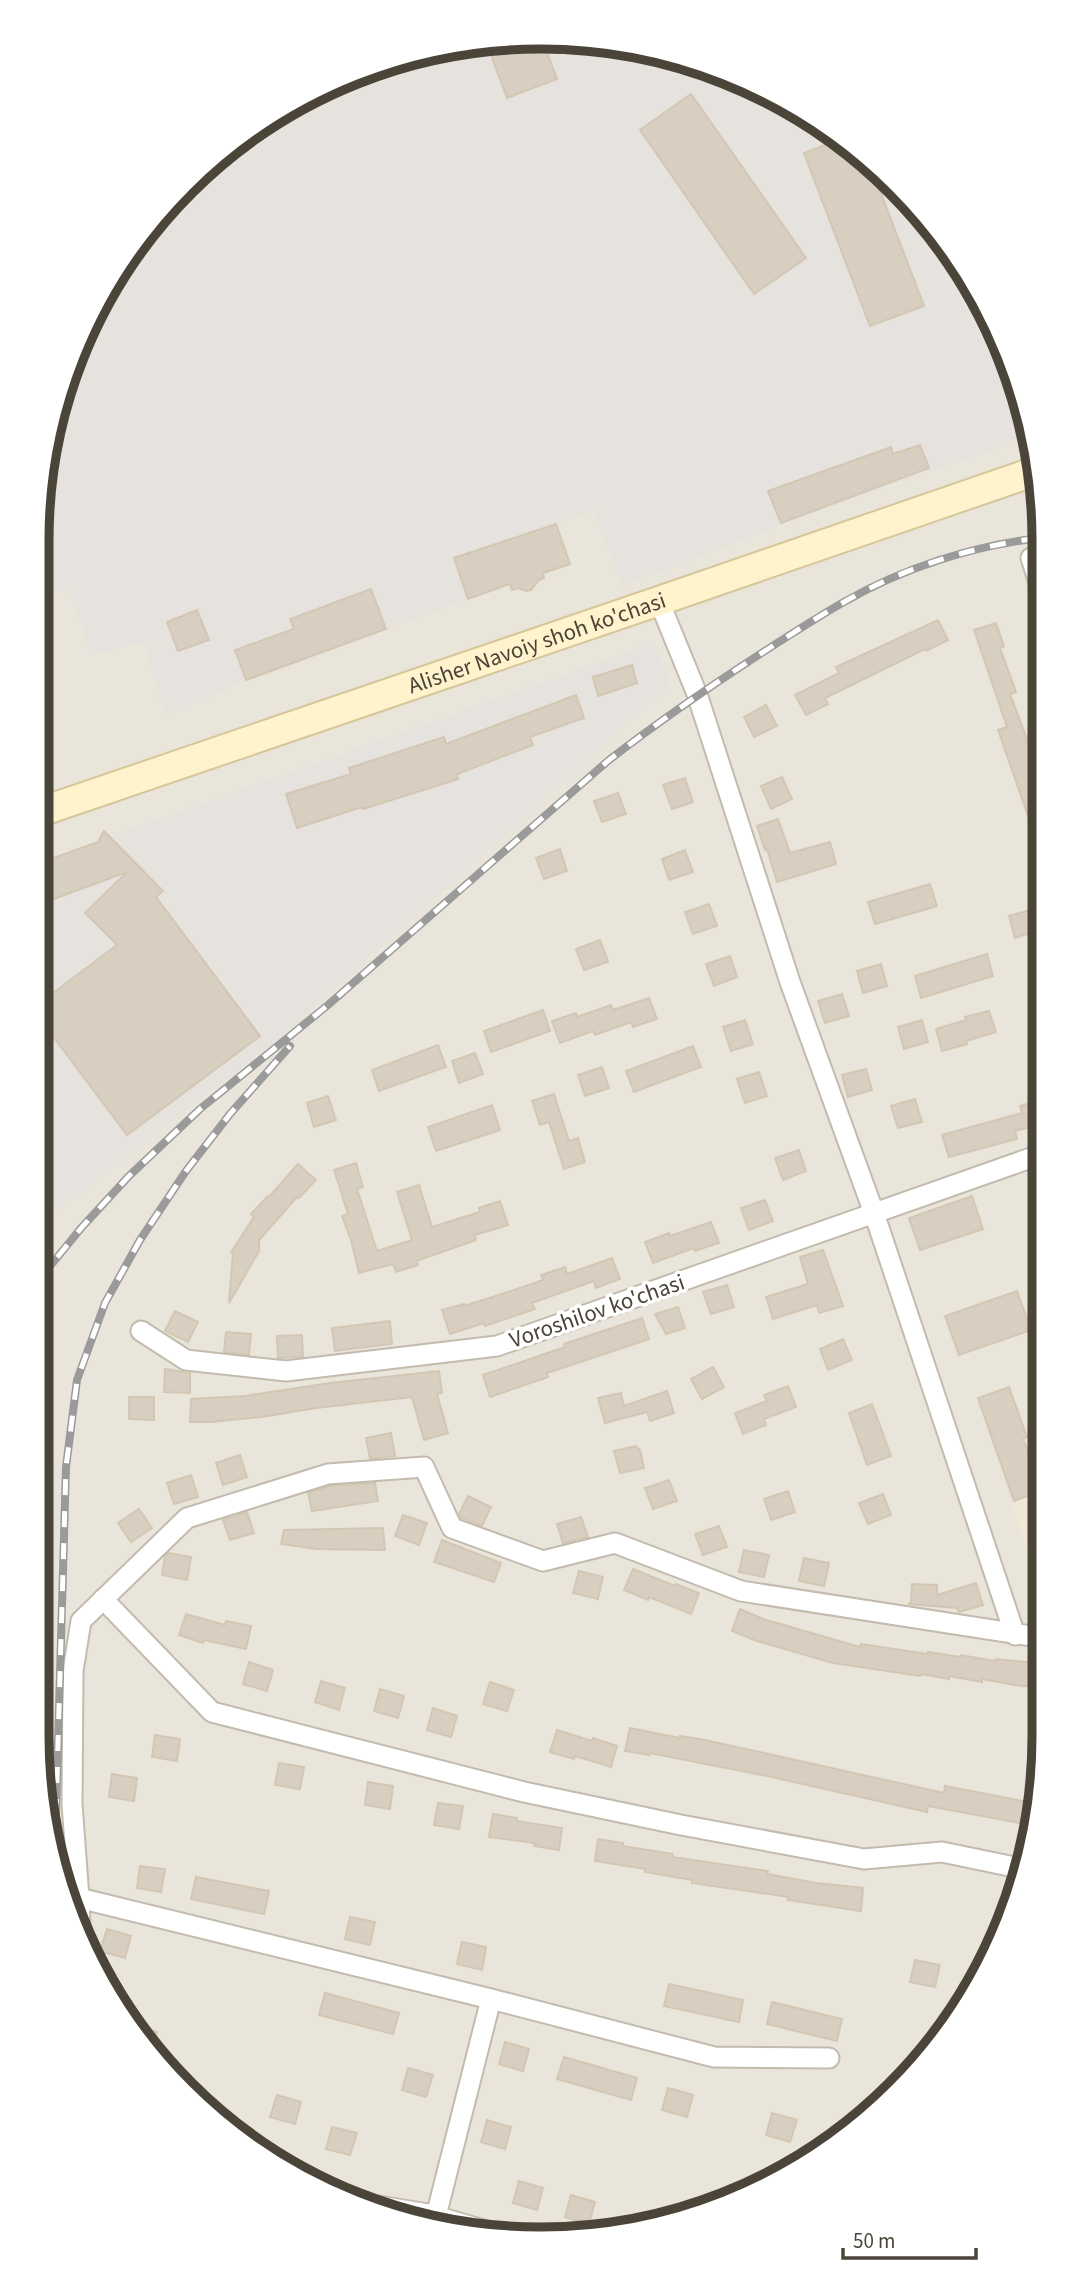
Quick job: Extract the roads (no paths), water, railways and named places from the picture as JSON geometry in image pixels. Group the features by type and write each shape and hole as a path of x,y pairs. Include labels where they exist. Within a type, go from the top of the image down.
{"street":[{"name":"Alisher Navoiy shoh ko'chasi","path":"49,809 1028,474"},
{"path":"659,601 697,694 790,982 874,1213 1015,1635"},
{"name":"Voroshilov ko'chasi","path":"141,1331 186,1360 286,1371 497,1346 1032,1158"},
{"path":"79,1905 72,1804 73,1671 81,1621 187,1518 328,1474 424,1467 452,1528 543,1561 615,1543 741,1591 1032,1637"},
{"path":"103,1600 212,1712 524,1793 681,1825 864,1858 942,1852 1014,1867"},
{"path":"79,1898 714,2057 829,2058"},
{"path":"436,2216 491,1999"}],"railway":[{"path":"49,1267 129,1176 200,1109 328,1005 629,745 750,661 825,613 867,590 939,560 1032,539"},
{"path":"56,1818 66,1467 77,1380 105,1303 140,1240 186,1171 230,1114 290,1046"}]}
